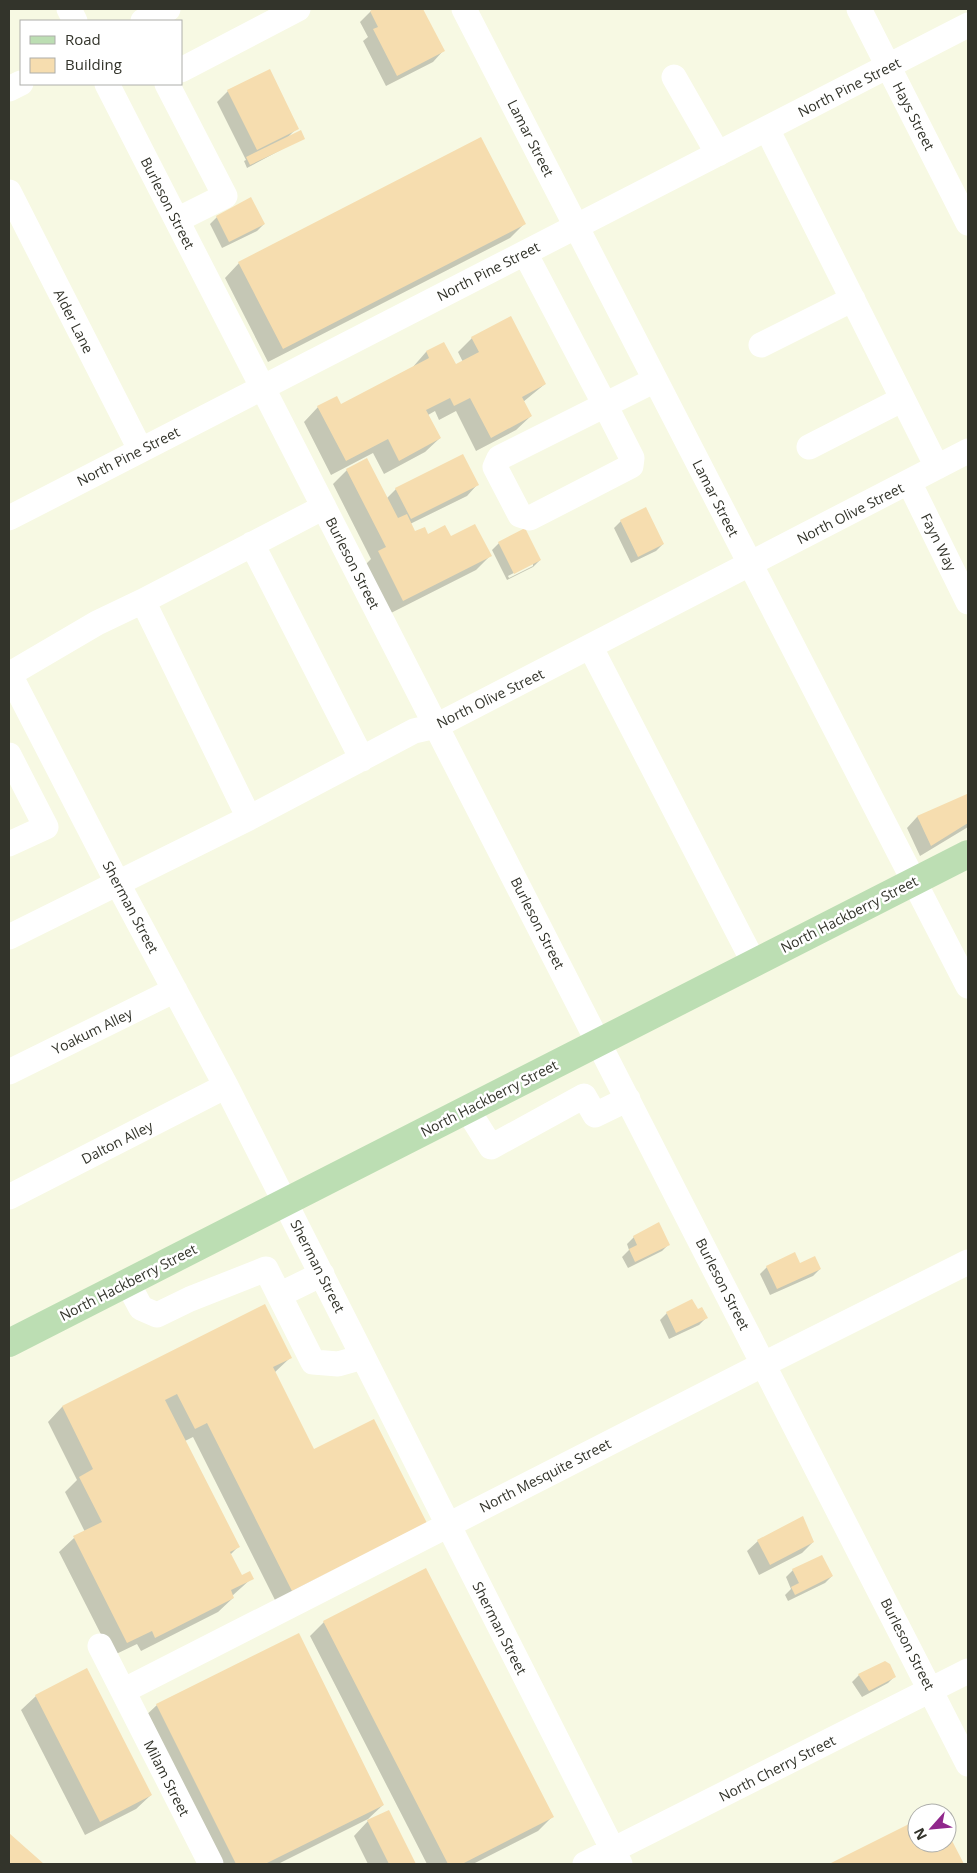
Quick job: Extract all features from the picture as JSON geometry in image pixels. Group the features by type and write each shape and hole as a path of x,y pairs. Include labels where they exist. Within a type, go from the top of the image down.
{"main road":[{"name":"North Hackberry Street","path":"9,1343 968,854"}],"street":[{"path":"68,9 74,20"},
{"path":"145,20 168,9"},
{"path":"182,69 298,9"},
{"name":"Lamar Street","path":"464,9 968,986"},
{"name":"Hays Street","path":"859,9 967,217"},
{"name":"North Pine Street","path":"9,518 140,449 968,26"},
{"path":"674,77 718,154"},
{"name":"Burleson Street","path":"108,85 968,1764"},
{"path":"168,85 225,196 177,220"},
{"path":"767,130 936,467"},
{"name":"Alder Lane","path":"9,192 140,449"},
{"path":"525,252 605,405 632,458 631,466 530,518 520,515 495,467 499,458 605,405 655,380"},
{"path":"762,345 853,299"},
{"path":"810,447 902,400"},
{"name":"North Olive Street","path":"9,937 250,818 414,731 436,726 591,648 968,451"},
{"name":"Fayn Way","path":"909,482 968,602"},
{"path":"9,673 96,623 143,601 324,507"},
{"path":"252,544 362,759"},
{"path":"143,601 250,818"},
{"path":"591,648 754,963"},
{"name":"Sherman Street","path":"9,673 118,884 226,1086 616,1858"},
{"path":"9,755 46,827 9,844"},
{"name":"Yoakum Alley","path":"9,1072 175,990"},
{"name":"Dalton Alley","path":"9,1197 226,1086"},
{"path":"467,1109 491,1146 584,1096 595,1115 628,1099"},
{"name":"North Mesquite Street","path":"123,1691 968,1262"},
{"path":"127,1282 141,1308 157,1315 190,1299 266,1268 313,1362 338,1364 363,1357"},
{"path":"279,1295 322,1274"},
{"name":"Milam Street","path":"100,1646 211,1864"},
{"name":"North Cherry Street","path":"585,1864 616,1858 968,1670"}],"building":[{"path":"374,9 423,9 445,51 397,76 373,29 378,27 370,11"},
{"path":"270,69 299,129 257,150 227,90"},
{"path":"301,130 305,139 250,165 246,157"},
{"path":"481,137 526,224 283,349 238,262"},
{"path":"251,197 265,224 229,242 216,216"},
{"path":"511,316 546,384 522,397 532,416 491,438 470,398 454,406 450,398 426,410 441,438 399,461 388,439 346,461 317,406 337,396 341,404 429,358 426,351 444,342 456,364 479,352 471,337"},
{"path":"463,454 479,485 411,519 395,488"},
{"path":"367,458 398,518 407,514 415,531 425,527 428,534 445,525 451,536 475,524 492,556 403,601 378,551 386,547 346,469"},
{"path":"646,507 664,544 638,557 620,520"},
{"path":"525,528 541,560 514,574 498,542"},
{"path":"967,794 968,823 931,846 917,816"},
{"path":"659,1222 670,1245 635,1262 629,1249 637,1245 633,1236"},
{"path":"795,1252 800,1263 815,1256 821,1269 777,1289 766,1266"},
{"path":"692,1299 698,1309 702,1307 708,1318 676,1333 666,1312"},
{"path":"265,1304 292,1358 273,1367 314,1449 374,1419 427,1523 292,1591 207,1423 195,1429 177,1394 165,1400 240,1547 230,1552 242,1575 250,1571 254,1579 231,1590 234,1598 155,1638 152,1631 127,1643 73,1536 102,1522 79,1477 93,1469 62,1406"},
{"path":"803,1516 814,1542 770,1565 757,1540"},
{"path":"822,1555 833,1576 795,1595 791,1587 799,1583 792,1569"},
{"path":"426,1568 554,1817 462,1864 448,1864 323,1621"},
{"path":"299,1633 384,1805 265,1864 236,1864 156,1704"},
{"path":"885,1661 890,1664 896,1677 869,1691 858,1674"},
{"path":"87,1668 152,1795 100,1822 35,1695"},
{"path":"389,1810 416,1864 389,1864 367,1820"},
{"path":"907,1825 907,1853 957,1853 957,1850 964,1864 829,1864"},
{"path":"9,1833 44,1864 9,1864"}]}
